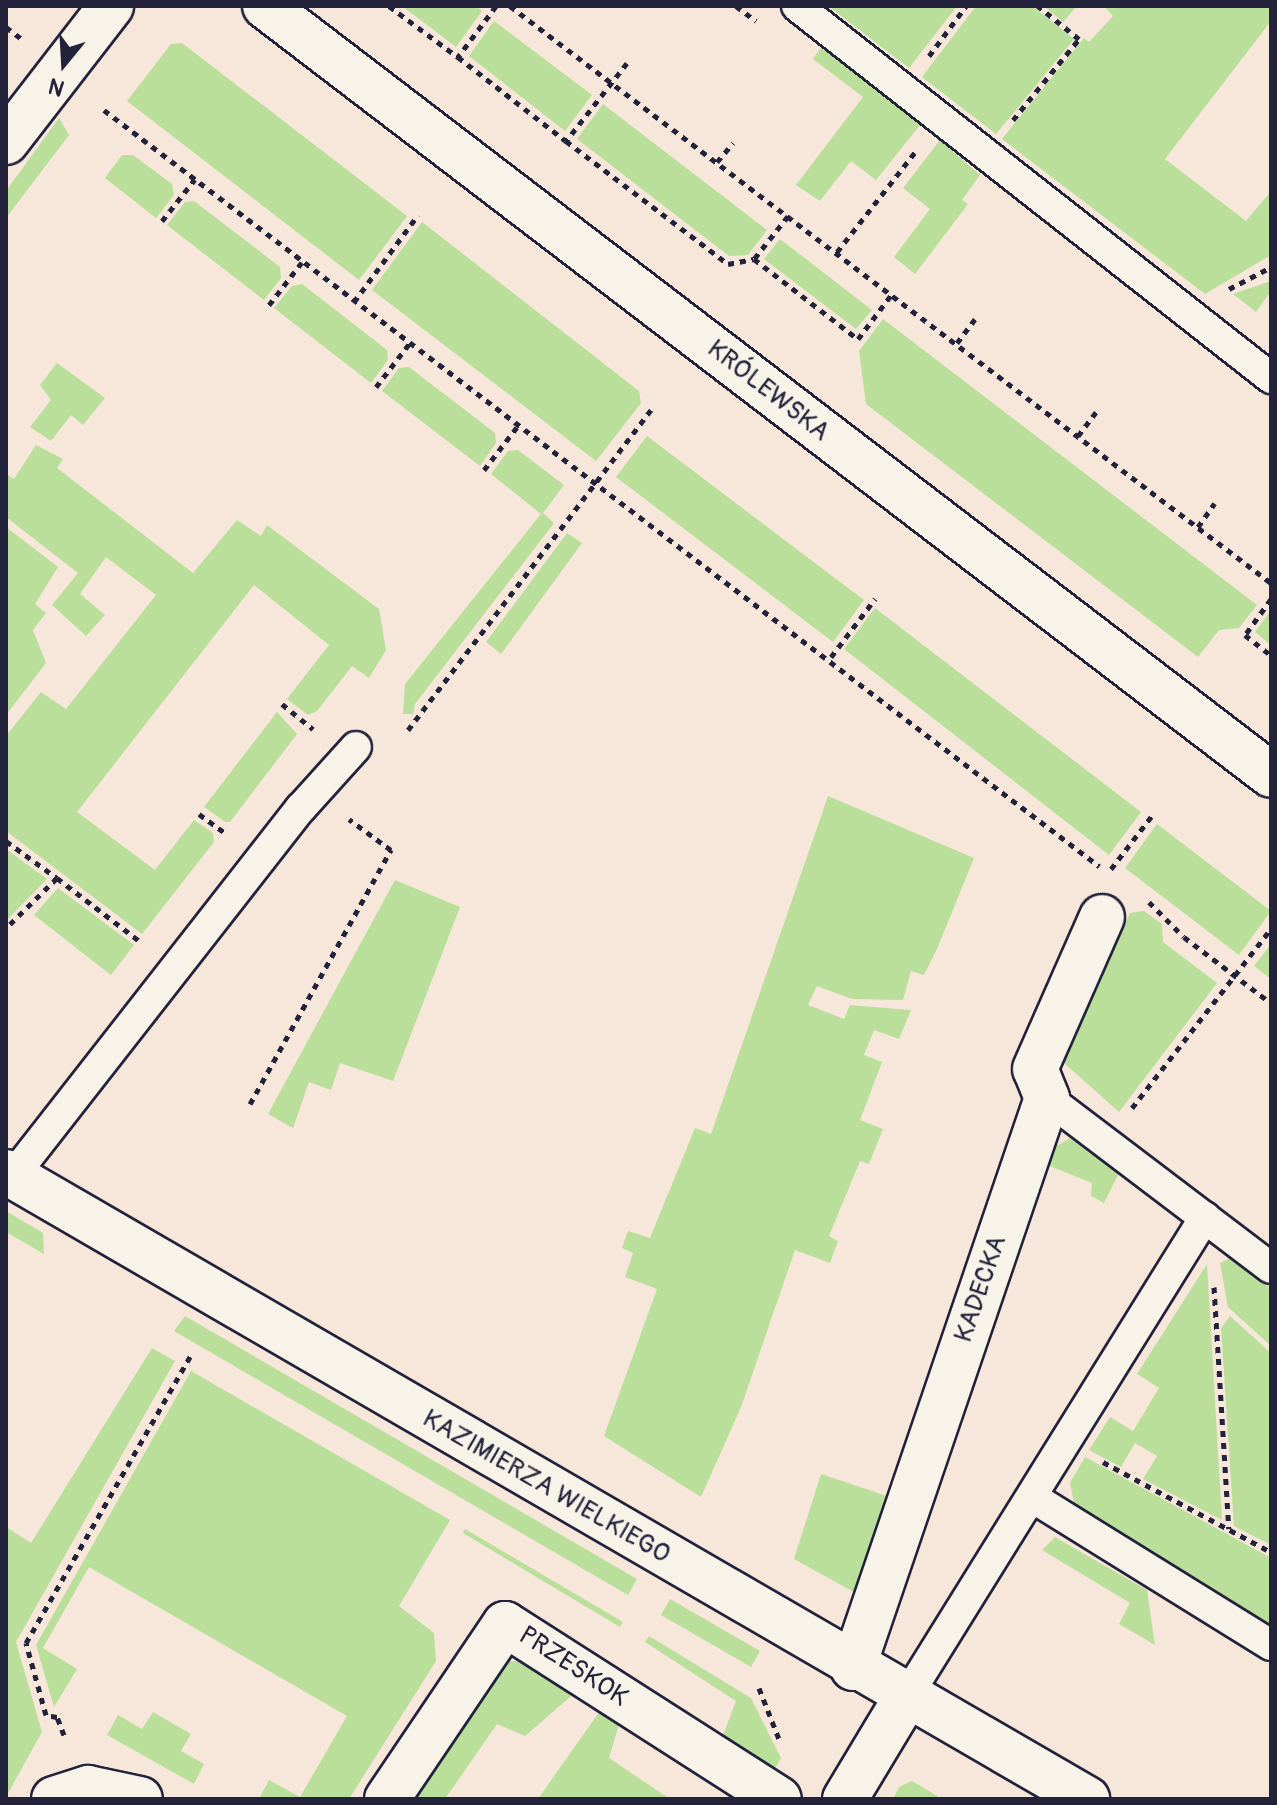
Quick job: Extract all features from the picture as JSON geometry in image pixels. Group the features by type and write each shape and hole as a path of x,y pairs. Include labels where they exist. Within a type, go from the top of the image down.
{"street":[{"path":"6,142 111,6"},
{"name":"KRÓLEWSKA","path":"265,6 1271,775"},
{"path":"1047,1098 1035,1069 1111,900"},
{"name":"KADECKA","path":"853,1668 1047,1098"},
{"name":"KAZIMIERZA WIELKIEGO","path":"9,1174 853,1668 1087,1799"},
{"name":"PRZESKOK","path":"387,1799 505,1624 779,1799"},
{"path":"845,1799 907,1696"},
{"path":"67,1794 140,1799"}],"lane":[{"path":"797,6 987,151 1028,192 1271,378"},
{"path":"9,1174 314,792 356,747"},
{"path":"1047,1098 1271,1268"},
{"path":"907,1696 1205,1217"},
{"path":"1032,1497 1271,1645"}],"path":[{"path":"389,6 728,264 754,259 788,216"},
{"path":"458,57 496,6"},
{"path":"510,6 1271,583"},
{"path":"904,88 966,6"},
{"path":"987,151 1079,39 1038,6"},
{"path":"6,27 24,41"},
{"path":"566,141 627,63"},
{"path":"104,110 593,486 756,608 831,657 1108,873"},
{"path":"837,252 942,117"},
{"path":"717,162 733,143"},
{"path":"162,221 195,179"},
{"path":"354,302 418,215"},
{"path":"754,259 858,339 892,294"},
{"path":"269,305 302,262"},
{"path":"957,343 975,319"},
{"path":"376,387 409,344"},
{"path":"408,730 651,410"},
{"path":"1078,436 1096,412"},
{"path":"484,470 517,427"},
{"path":"1198,527 1215,503"},
{"path":"831,657 875,599"},
{"path":"1271,599 1245,635 1271,655"},
{"path":"282,704 313,729"},
{"path":"250,1104 391,850 314,792"},
{"path":"1111,900 1108,873 1154,813"},
{"path":"199,814 231,837"},
{"path":"6,841 146,945"},
{"path":"6,928 57,878"},
{"path":"1144,899 1271,1003"},
{"path":"1160,1071 1271,929"},
{"path":"1205,1217 1213,1259 1229,1529"},
{"path":"64,1735 57,1717 46,1715 26,1643 191,1355"},
{"path":"1066,1442 1271,1552"},
{"path":"759,1688 784,1749"}],"green space":[{"path":"402,6 476,6 482,11 456,47"},
{"path":"828,6 957,6 909,68"},
{"path":"976,6 1032,6 1074,39 996,134 922,77"},
{"path":"1044,6 1077,6 1063,22"},
{"path":"1104,6 1271,6 1271,21 1165,159 1246,221 1271,191 1271,255 1205,294 1002,139 1084,38 1089,42 1113,16"},
{"path":"494,21 592,95 565,131 469,56"},
{"path":"182,43 407,216 359,280 127,101 171,44"},
{"path":"824,43 924,120 876,180 851,161 820,201 796,185 863,97 813,59"},
{"path":"603,104 767,230 748,255 729,256 577,139"},
{"path":"59,118 69,135 6,218 6,191"},
{"path":"940,140 980,175 962,200 968,204 915,274 894,257 930,209 903,188"},
{"path":"122,155 133,155 172,184 174,195 156,218 105,178"},
{"path":"194,201 280,267 281,278 264,300 167,225 185,202"},
{"path":"422,222 639,391 641,403 596,461 372,290"},
{"path":"780,239 872,310 856,329 764,259"},
{"path":"1271,281 1271,291 1256,312 1233,294"},
{"path":"302,284 387,350 388,360 371,383 274,308 292,286"},
{"path":"883,319 1257,605 1239,628 1219,630 1198,657 866,404 859,351"},
{"path":"57,363 105,398 83,425 71,415 51,441 30,427 51,400 40,385"},
{"path":"409,367 495,433 496,443 480,466 382,391 399,368"},
{"path":"647,436 864,600 833,642 616,477"},
{"path":"36,445 63,459 57,468 193,573 237,520 261,536 267,525 379,609 386,650 369,678 352,666 317,711 308,715 287,699 329,645 254,585 77,812 155,870 194,820 213,833 214,842 142,934 6,831 6,736 41,692 66,709 156,595 106,557 80,594 105,615 86,636 52,605 78,573 6,517 6,474 14,479"},
{"path":"518,450 564,485 543,513 554,523 415,704 413,714 403,714 405,684 541,514 491,474 508,451"},
{"path":"6,527 58,567 35,604 46,613 33,630 46,663 6,715"},
{"path":"567,533 582,543 501,654 486,642"},
{"path":"875,608 1141,812 1109,855 844,649"},
{"path":"1269,613 1271,615 1271,645 1255,632"},
{"path":"277,712 297,734 230,822 225,822 204,807"},
{"path":"828,796 974,858 924,975 911,971 903,1000 852,999 817,986 808,1005 844,1019 850,1005 911,1010 899,1039 874,1030 864,1055 882,1062 860,1120 883,1129 869,1164 860,1161 829,1236 838,1241 830,1263 795,1250 741,1407 701,1497 604,1436 657,1289 625,1277 633,1253 622,1248 628,1231 650,1238 695,1128 711,1134"},
{"path":"1157,824 1271,911 1239,955 1125,868"},
{"path":"6,849 47,879 6,921"},
{"path":"395,880 460,907 393,1081 340,1063 331,1090 309,1082 293,1128 268,1114"},
{"path":"58,888 134,945 111,975 34,915"},
{"path":"1144,911 1162,924 1163,942 1217,983 1119,1112 1063,1062 1130,913"},
{"path":"1271,944 1271,979 1254,966"},
{"path":"1070,1138 1119,1173 1104,1203 1091,1196 1092,1183 1045,1164 1053,1148"},
{"path":"6,1211 43,1233 44,1254 6,1232"},
{"path":"1230,1258 1271,1289 1271,1346 1228,1307 1220,1263"},
{"path":"1207,1264 1222,1520 1143,1479 1157,1456 1135,1443 1121,1467 1089,1450 1110,1417 1133,1431 1159,1388 1137,1374"},
{"path":"185,1316 637,1579 628,1595 174,1331"},
{"path":"1230,1316 1271,1353 1271,1545 1234,1526 1221,1328"},
{"path":"152,1348 175,1361 16,1642 42,1732 6,1797 6,1527 31,1543"},
{"path":"191,1371 450,1520 399,1606 434,1633 436,1661 349,1799 259,1799 269,1780 300,1797 347,1716 89,1567 43,1648 77,1669 54,1707 36,1645"},
{"path":"1085,1457 1271,1558 1271,1628 1074,1503 1070,1483"},
{"path":"821,1474 893,1498 861,1596 794,1559"},
{"path":"465,1529 623,1622 620,1627 463,1533"},
{"path":"1055,1537 1147,1590 1155,1645 1119,1624 1130,1603 1042,1550"},
{"path":"670,1599 760,1651 751,1667 661,1615"},
{"path":"649,1636 751,1698 781,1758 773,1772 722,1738 736,1701 645,1642"},
{"path":"508,1661 523,1661 577,1691 525,1736 497,1724 445,1799 406,1799"},
{"path":"602,1708 620,1721 609,1758 670,1799 538,1799"},
{"path":"153,1712 191,1734 181,1751 204,1764 194,1784 107,1735 118,1715 142,1729"},
{"path":"912,1781 942,1799 893,1799 899,1787"}]}
